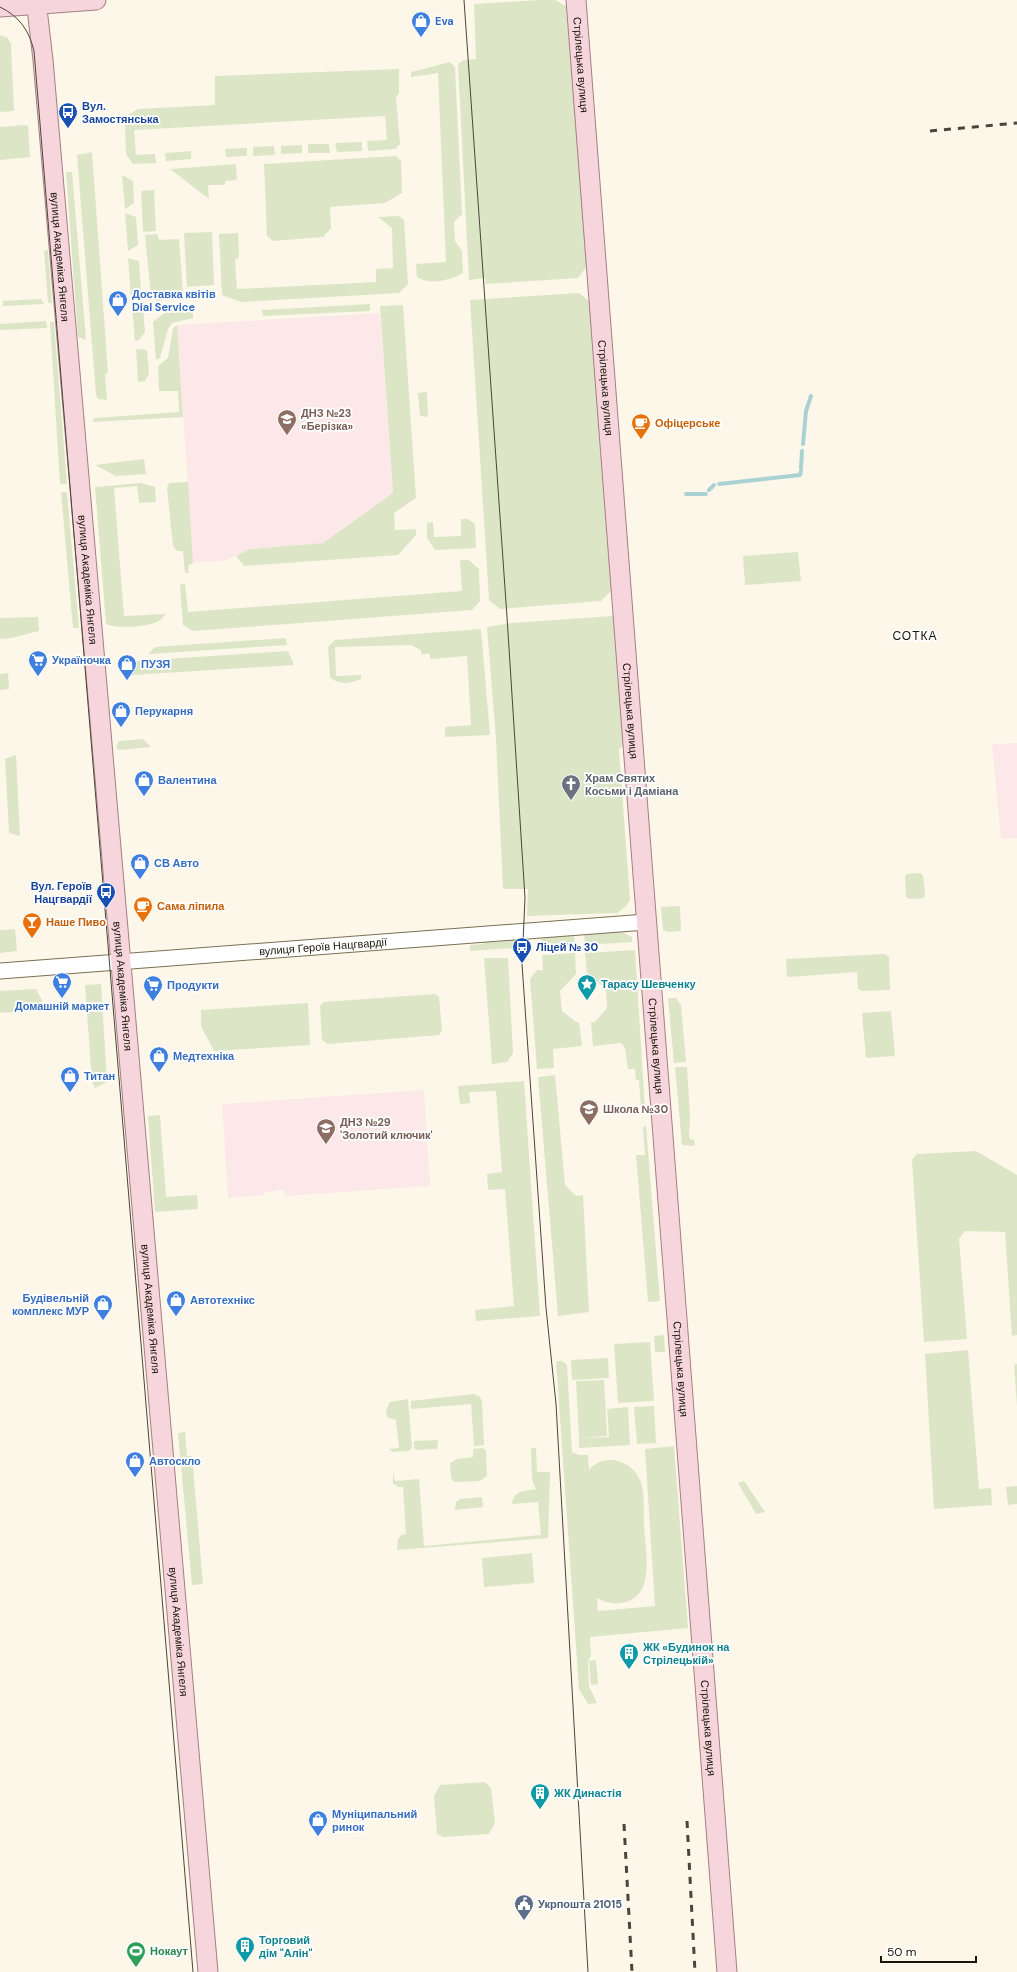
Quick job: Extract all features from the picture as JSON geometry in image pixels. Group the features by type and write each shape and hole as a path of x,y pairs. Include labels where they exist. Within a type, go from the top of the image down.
{"main road":[{"path":"0,7 37,2 96,0"},
{"name":"Стрілецька вулиця","path":"576,0 727,1972"},
{"name":"вулиця Академіка Янгеля","path":"37,2 208,1972"}],"street":[{"name":"вулиця Героїв Нацгвардії","path":"0,970 646,922"}],"shaded area":[{"name":"ДНЗ №23 «Берізка»","path":"380,313 393,493 323,543 250,549 227,560 193,563 177,325"},
{"path":"1017,743 1017,838 1001,839 992,744"},
{"name":"ДНЗ №29 'Золотий ключик'","path":"424,1090 430,1186 285,1196 284,1190 264,1192 264,1195 228,1198 222,1104"}],"green space":[{"path":"555,0 566,6 587,266 578,278 486,284 485,278 469,280 458,64 464,60 476,59 474,4"},
{"path":"0,35 8,38 11,44 14,111 0,112"},
{"path":"450,62 455,67 462,214 454,222 455,241 462,251 463,273 446,280 434,282 422,280 417,277 416,264 446,262 438,73 411,77 411,72"},
{"path":"399,69 399,93 396,97 400,144 395,149 368,151 367,141 387,140 385,116 134,130 136,155 155,154 156,163 133,164 126,154 125,123 128,115 138,109 215,105 215,76"},
{"path":"28,126 30,157 0,160 0,127"},
{"path":"362,142 362,151 337,152 335,143"},
{"path":"308,144 329,144 330,153 308,153"},
{"path":"302,145 302,153 281,154 281,146"},
{"path":"274,146 275,155 253,156 253,147"},
{"path":"247,148 247,156 226,157 225,149"},
{"path":"191,151 191,159 166,161 165,153"},
{"path":"92,152 108,373 105,374 107,400 98,399 96,395 77,155"},
{"path":"396,156 401,161 402,193 385,203 330,207 331,228 323,237 273,241 267,236 264,164"},
{"path":"236,164 237,180 225,181 225,185 208,185 209,199 170,169"},
{"path":"66,172 72,172 86,340 78,337"},
{"path":"122,175 133,181 134,203 125,209"},
{"path":"154,190 156,231 143,232 141,191"},
{"path":"125,213 136,217 138,245 128,251"},
{"path":"399,216 404,220 408,284 399,293 241,302 222,295 219,234 238,233 239,257 235,260 237,289 376,282 376,269 393,268 392,228 378,217"},
{"path":"212,232 214,285 187,287 184,233"},
{"path":"157,234 159,240 179,239 183,293 176,293 173,299 157,301 151,296 145,235"},
{"path":"48,250 52,303 48,303 44,251"},
{"path":"128,258 139,261 141,290 137,296 131,297"},
{"path":"579,293 590,302 612,590 601,601 500,609 489,600 470,300"},
{"path":"41,299 44,304 3,306 3,301"},
{"path":"132,304 143,308 145,332 139,340 135,341"},
{"path":"370,304 370,311 263,316 262,310"},
{"path":"403,305 416,498 394,513 395,530 416,529 416,535 398,555 244,566 236,556 250,549 323,543 393,493 380,306"},
{"path":"193,311 193,318 172,323 168,329 160,358 156,360 153,322 164,313"},
{"path":"46,321 47,328 0,330 0,324"},
{"path":"50,322 54,322 67,484 60,484"},
{"path":"177,325 183,417 92,422 95,418 179,412 178,391 159,391 158,366 168,358 173,328"},
{"path":"136,349 147,350 149,374 145,381 138,382"},
{"path":"427,392 428,417 420,416 418,393"},
{"path":"144,459 146,474 116,476 95,465"},
{"path":"188,482 193,563 188,566 189,573 185,573 183,551 177,551 173,546 167,488 169,483"},
{"path":"141,483 155,487 156,502 139,503 137,486 114,488 124,616 166,614 159,621 148,625 125,627 111,626 106,624 95,487"},
{"path":"61,492 67,492 79,628 73,628"},
{"path":"461,519 468,519 475,524 476,548 435,550 427,538 427,523 433,522 434,537 461,536"},
{"path":"798,552 801,581 745,585 743,556"},
{"path":"460,560 469,560 479,569 480,601 472,610 193,631 183,625 180,584 185,584 188,612 462,591"},
{"path":"613,616 624,745 619,749 630,900 625,907 617,913 527,916 528,889 503,889 496,739 487,627 511,623"},
{"path":"38,617 39,631 11,638 0,639 0,618"},
{"path":"481,629 490,735 445,737 445,727 471,725 467,656 430,659 430,654 421,654 421,650 411,645 335,647 336,676 361,675 361,679 345,683 333,680 330,677 328,647 335,640"},
{"path":"286,638 287,645 148,654 155,647"},
{"path":"288,651 294,665 132,675 136,661"},
{"path":"8,673 9,689 0,690 0,674"},
{"path":"143,739 151,747 119,750 116,748 119,741"},
{"path":"16,755 20,836 9,833 5,759"},
{"path":"920,873 923,875 924,898 910,899 906,897 906,874"},
{"path":"680,906 681,931 669,932 663,930 661,907"},
{"path":"15,929 17,951 0,953 0,930"},
{"path":"616,929 632,937 632,942 585,945 584,932"},
{"path":"574,933 575,945 542,948 541,935"},
{"path":"515,936 515,948 470,951 470,945 483,944 483,937"},
{"path":"635,950 645,1109 641,1109 639,1080 636,1080 635,1069 628,1069 625,1048 621,1043 593,1046 591,1022 595,1022 607,1008 606,989 587,973 585,953"},
{"path":"575,953 576,974 560,991 562,1011 576,1022 579,1022 582,1046 553,1049 554,1068 537,1069 530,979 537,970 543,970 542,955"},
{"path":"885,954 889,957 890,990 862,991 858,989 857,972 787,976 786,959"},
{"path":"484,958 508,958 513,1053 507,1062 492,1064"},
{"path":"101,984 107,1082 95,1088 92,1082 85,985"},
{"path":"36,989 47,1010 0,1013 0,991"},
{"path":"435,994 439,997 442,1031 439,1035 328,1044 322,1040 320,1006 324,1002"},
{"path":"668,998 676,998 681,1005 686,1062 674,1063"},
{"path":"308,1003 310,1045 214,1051 201,1026 201,1010"},
{"path":"891,1011 895,1056 866,1058 862,1013"},
{"path":"675,1067 687,1067 690,1116 689,1137 690,1139 694,1140 695,1146 682,1145"},
{"path":"555,1075 565,1185 576,1196 583,1195 589,1312 558,1316 538,1077"},
{"path":"524,1081 540,1316 476,1321 475,1310 514,1306 505,1189 488,1190 487,1174 502,1172 496,1091 469,1092 470,1103 460,1104 458,1086"},
{"path":"160,1115 166,1197 197,1195 198,1209 155,1212 148,1116"},
{"path":"646,1126 660,1301 648,1302 636,1155 645,1155 643,1127"},
{"path":"976,1151 1017,1175 1017,1335 1012,1336 1005,1232 965,1231 959,1239 967,1339 924,1342 912,1160 917,1154"},
{"path":"664,1335 665,1352 655,1352 654,1336"},
{"path":"650,1342 654,1401 618,1403 614,1344"},
{"path":"968,1350 979,1489 991,1488 992,1505 934,1509 925,1354"},
{"path":"608,1358 609,1378 572,1380 571,1360"},
{"path":"556,1361 562,1361 567,1365 572,1452 579,1455 588,1455 589,1470 601,1461 608,1460 616,1460 629,1466 639,1478 643,1489 647,1569 642,1590 635,1597 626,1602 611,1603 597,1598 598,1611 655,1606 645,1449 674,1446 688,1628 590,1637 591,1656 588,1661 589,1686 597,1703 588,1704 579,1689"},
{"path":"1017,1364 1017,1406 1014,1365"},
{"path":"604,1380 607,1436 579,1438 576,1381"},
{"path":"474,1394 480,1397 482,1401 484,1445 474,1446 471,1404 411,1409 411,1401"},
{"path":"408,1399 412,1448 409,1451 393,1452 389,1449 399,1448 396,1420 387,1417 386,1411 390,1402"},
{"path":"654,1406 656,1443 637,1444 634,1407"},
{"path":"628,1407 630,1445 579,1448 579,1438 609,1437 607,1409"},
{"path":"185,1432 187,1456 192,1456 203,1584 192,1585 178,1433"},
{"path":"438,1440 437,1450 417,1450 414,1448 414,1441"},
{"path":"483,1448 486,1451 487,1476 480,1481 454,1482 451,1478 450,1463 457,1459 473,1457 473,1449"},
{"path":"531,1448 536,1448 537,1472 550,1472 548,1538 397,1550 398,1539 401,1535 406,1534 403,1487 398,1487 393,1483 393,1471 395,1481 419,1479 424,1546 541,1535 538,1502 512,1504 513,1499 517,1494 536,1489 532,1480"},
{"path":"744,1481 765,1512 756,1514 738,1483"},
{"path":"1017,1486 1017,1504 1008,1505 1006,1487"},
{"path":"482,1497 483,1507 455,1510 456,1502 460,1499"},
{"path":"532,1553 534,1583 484,1587 482,1558"},
{"path":"596,1660 598,1684 591,1685 589,1661"},
{"path":"485,1782 491,1788 495,1823 489,1834 443,1837 437,1834 434,1796 440,1785"}],"waterway":[{"path":"803,444 806,411 811,396"},
{"path":"801,468 802,451"},
{"path":"719,484 800,475 801,471"},
{"path":"709,490 714,485"},
{"path":"686,494 706,494"}],"tram line":[{"path":"464,0 525,898 522,964 546,1308 556,1404 588,1972"},
{"path":"0,7 13,15 22,24 32,43 34,51 193,1972"}],"railway":[{"path":"930,131 1017,123"},
{"path":"687,1821 695,1972"},
{"path":"624,1824 632,1972"}],"place":[{"name":"Eva","path":"421,38"},
{"name":"Вул. Замостянська","path":"68,129"},
{"name":"Доставка квітів Dial Service","path":"118,317"},
{"name":"ДНЗ №23 «Берізка»","path":"287,436"},
{"name":"Офіцерське","path":"641,440"},
{"name":"Україночка","path":"38,677"},
{"name":"ПУЗЯ","path":"127,681"},
{"name":"Перукарня","path":"121,728"},
{"name":"Валентина","path":"144,797"},
{"name":"Храм Святих Косьми і Даміана","path":"571,801"},
{"name":"СВ Авто","path":"140,880"},
{"name":"Вул. Героїв Нацгвардії","path":"106,909"},
{"name":"Сама ліпила","path":"143,923"},
{"name":"Наше Пиво","path":"32,939"},
{"name":"Ліцей № 30","path":"522,964"},
{"name":"Домашній маркет","path":"62,999"},
{"name":"Тарасу Шевченку","path":"587,1001"},
{"name":"Продукти","path":"153,1002"},
{"name":"Медтехніка","path":"159,1073"},
{"name":"Титан","path":"70,1093"},
{"name":"Школа №30","path":"589,1126"},
{"name":"ДНЗ №29 'Золотий ключик'","path":"326,1145"},
{"name":"Автотехнікс","path":"176,1317"},
{"name":"Будівельній комплекс МУР","path":"103,1321"},
{"name":"Автоскло","path":"135,1478"},
{"name":"ЖК «Будинок на Стрілецькій»","path":"629,1670"},
{"name":"ЖК Династія","path":"540,1810"},
{"name":"Муніципальний ринок","path":"318,1837"},
{"name":"Укрпошта 21015","path":"524,1921"},
{"name":"Торговий дім \"Алін\"","path":"245,1963"},
{"name":"Нокаут","path":"136,1968"}],"district":[{"name":"СОТКА","path":"915,636"}]}
